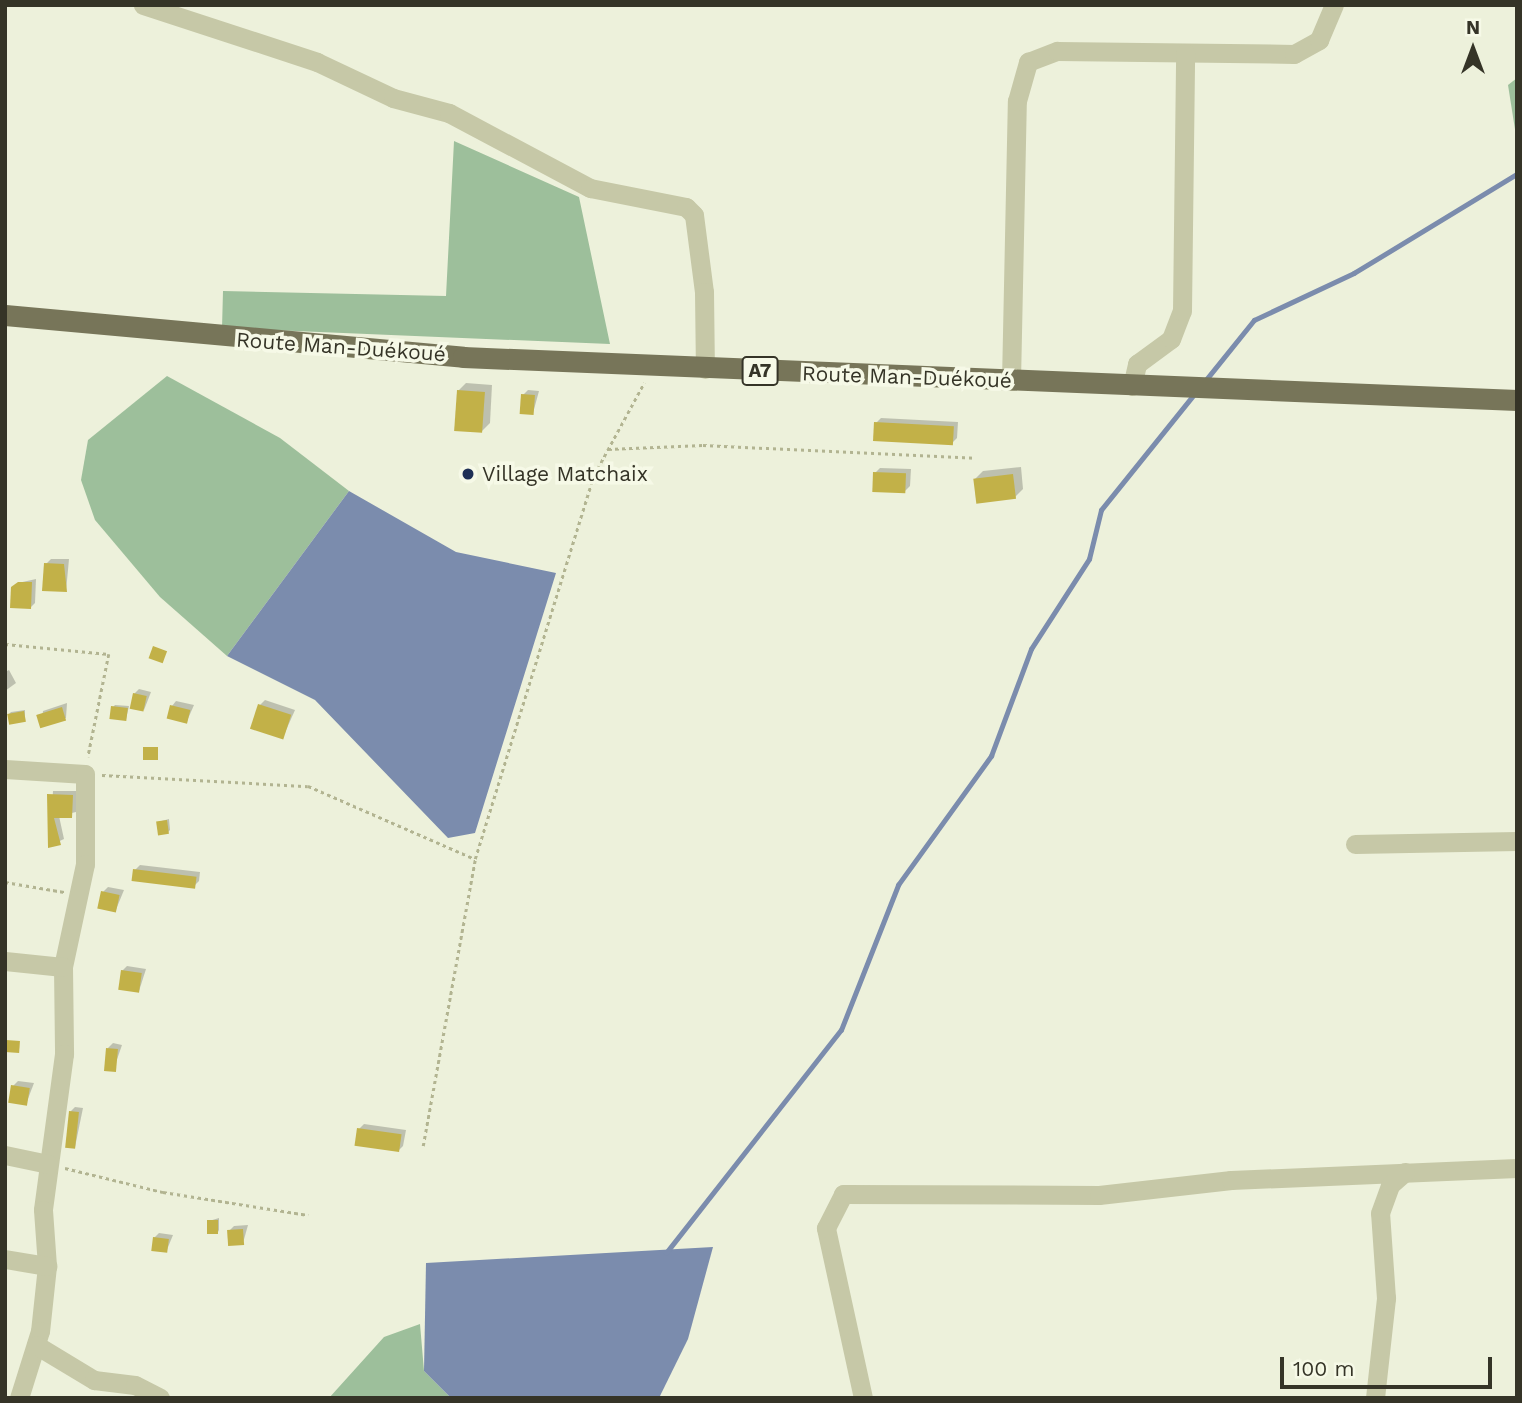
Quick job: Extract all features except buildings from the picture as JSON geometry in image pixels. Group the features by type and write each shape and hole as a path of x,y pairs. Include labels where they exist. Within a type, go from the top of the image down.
{"main road":[{"name":"Route Man-Duékoué","path":"5,315 329,348 653,367 1517,400"}],"street":[{"path":"143,5 317,62 393,98 449,113 590,188 686,207 694,215 704,292 705,369"},
{"path":"1011,381 1017,101 1024,68 1037,56 1057,51 1298,53 1319,40 1334,5"},
{"path":"1132,386 1137,364 1171,339 1182,311 1185,53"},
{"path":"5,769 85,774 79,894 63,967 64,1054 48,1164 47,1266 36,1345 19,1398"},
{"path":"1355,844 1517,841"},
{"path":"5,961 63,967"},
{"path":"5,1155 48,1164"},
{"path":"863,1398 826,1228 843,1195 1099,1195 1231,1180 1517,1168"},
{"path":"1375,1398 1386,1297 1380,1213 1390,1185 1405,1172"},
{"path":"5,1259 47,1266"},
{"path":"36,1345 94,1380 135,1385 160,1398"}],"path":[{"path":"423,1146 475,859 594,475 653,367"},
{"path":"608,449 704,445 975,458"},
{"path":"5,644 109,654 85,774 308,786 475,859"},
{"path":"5,882 79,894"},
{"path":"48,1164 152,1190 308,1214"}],"green space":[{"path":"1517,78 1517,142 1508,85"},
{"path":"454,141 579,197 610,344 222,328 223,291 446,296"},
{"path":"167,376 280,438 349,491 227,656 160,597 95,520 81,480 88,440"},
{"path":"420,1324 424,1371 451,1398 329,1398 384,1337"}],"water":[{"path":"349,491 456,552 556,573 475,833 448,838 315,700 227,656"},
{"path":"713,1247 688,1339 659,1398 451,1398 424,1371 426,1263"}],"waterway":[{"path":"1205,381 1254,320 1354,273 1517,174"},
{"path":"666,1253 841,1030 898,885 991,756 1031,649 1089,559 1101,510 1195,393"}],"place":[{"name":"Village Matchaix","path":"468,474"}]}
